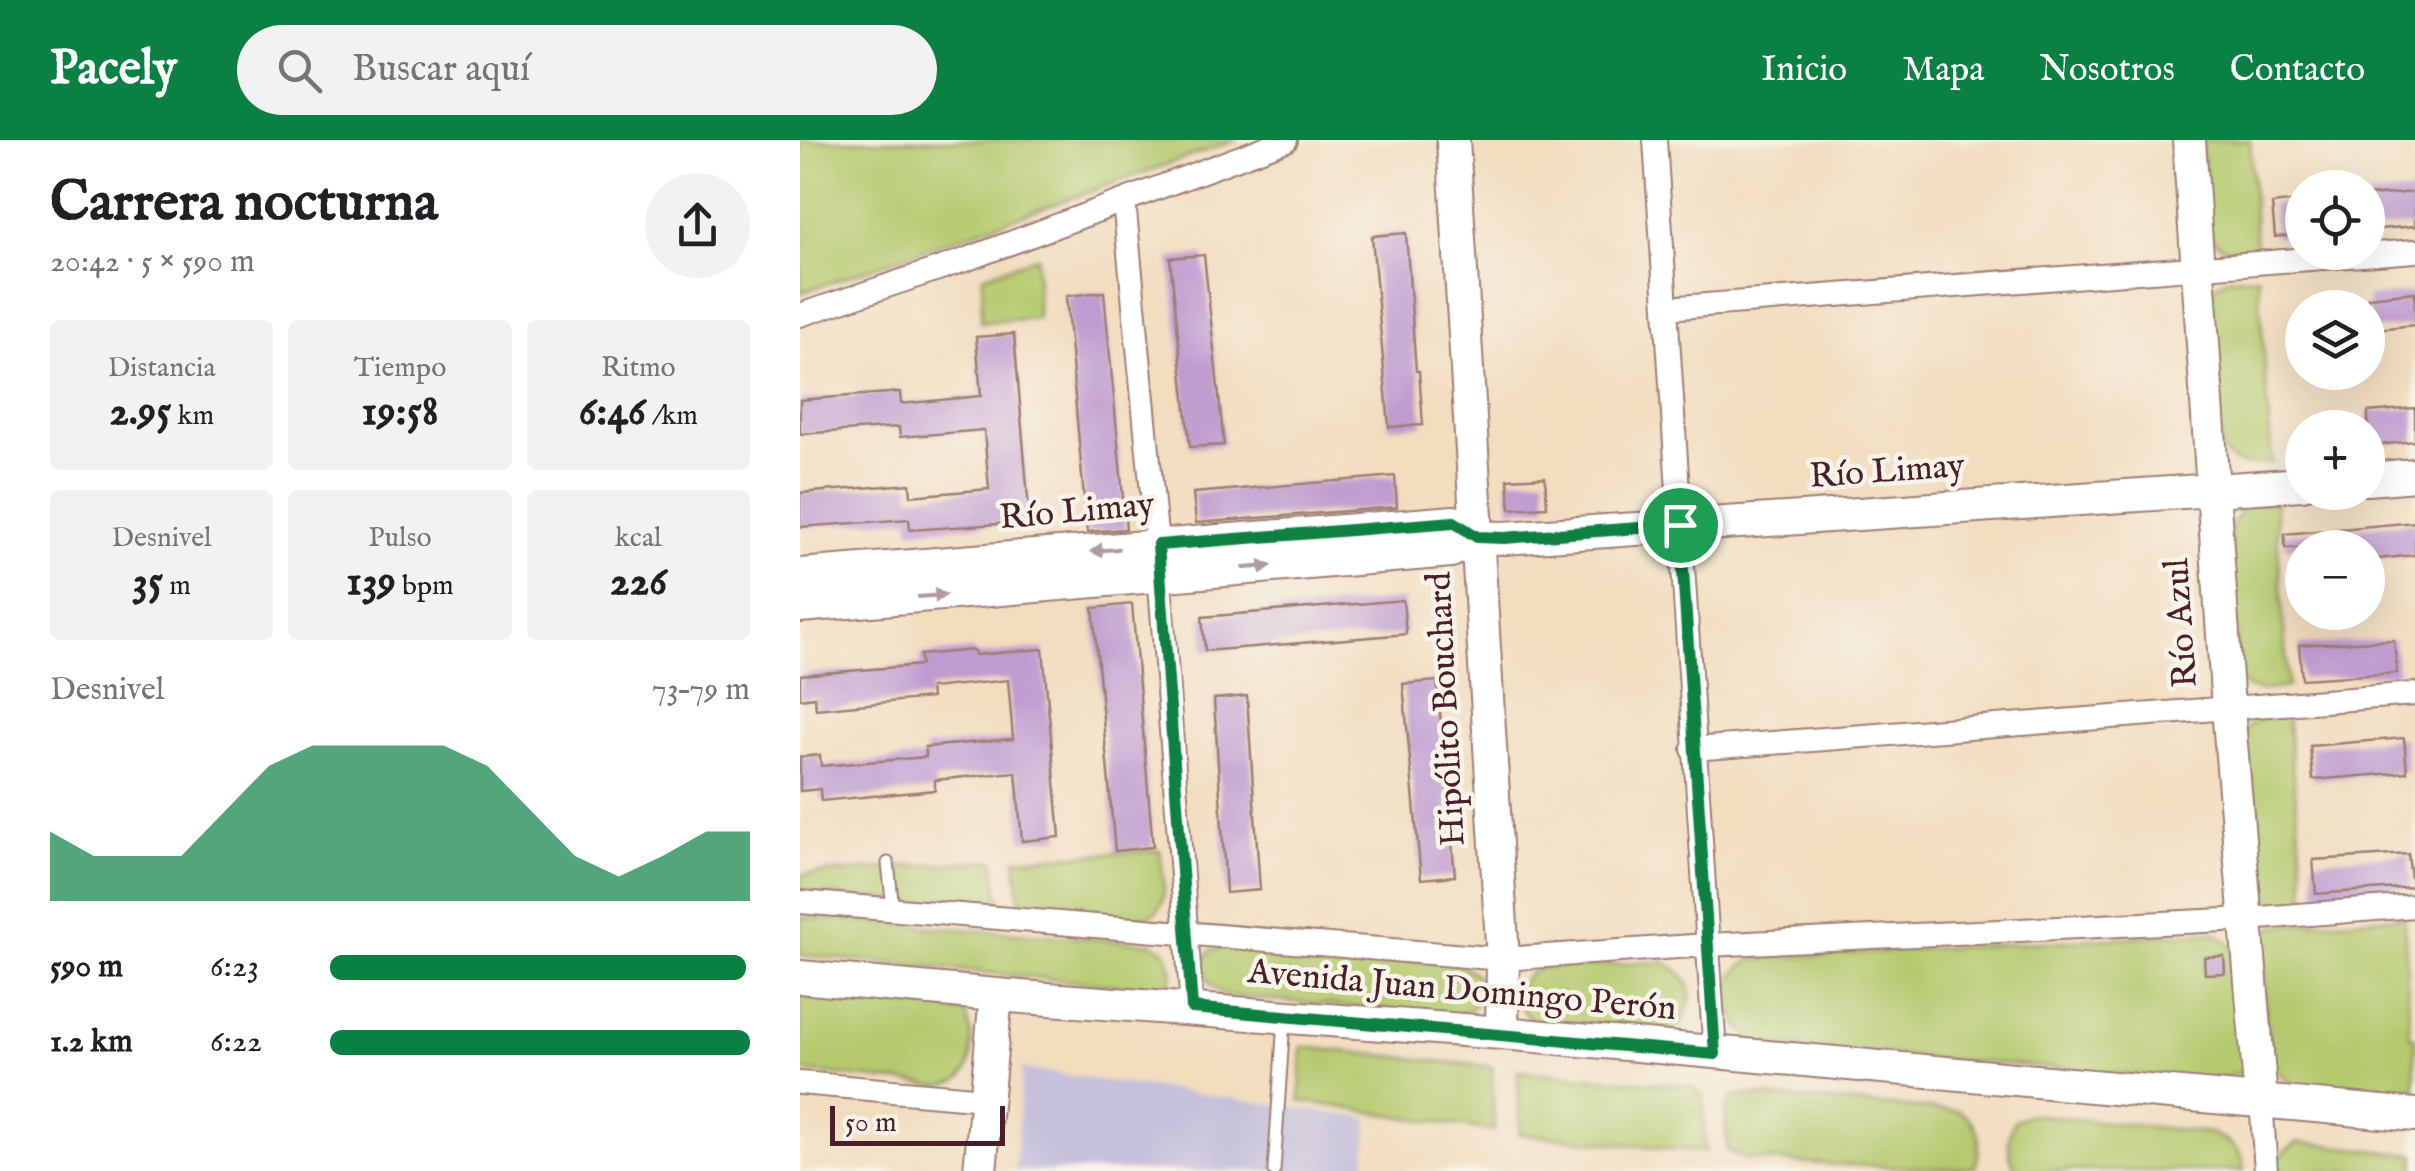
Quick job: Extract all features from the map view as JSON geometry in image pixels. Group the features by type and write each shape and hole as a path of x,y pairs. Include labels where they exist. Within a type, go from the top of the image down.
{"street":[{"path":"800,314 857,304 1286,140"},
{"name":"Hipólito Bouchard","path":"1453,140 1502,959 1502,1033"},
{"path":"1655,140 1715,1054"},
{"name":"Río Azul","path":"2189,140 2228,708 2261,1100"},
{"path":"1124,201 1159,560 1192,1008"},
{"path":"1666,308 2415,251"},
{"path":"2385,478 2415,475"},
{"name":"Río Limay","path":"800,606 856,586 1159,560 1451,552 1477,537 2285,485"},
{"name":"Río Limay","path":"800,575 856,586"},
{"path":"1693,749 2415,694"},
{"path":"800,902 1502,959 2246,919 2415,906"},
{"name":"Avenida Juan Domingo Perón","path":"800,977 1502,1033 2415,1115"},
{"path":"980,1171 996,995"},
{"path":"800,1083 985,1100"},
{"path":"2261,1100 2266,1171"}],"lane":[{"path":"888,863 893,909"},
{"path":"1274,1171 1284,1016"}],"shaded area":[{"path":"1022,1069 1369,1118 1365,1171 1015,1171"}],"green space":[{"path":"800,140 1237,140 800,293"},
{"path":"2202,140 2250,140 2256,249 2223,247 2208,233"},
{"path":"1037,257 1037,318 981,322 983,276"},
{"path":"2258,276 2272,463 2250,465 2232,460 2222,450 2212,295 2217,283 2229,278"},
{"path":"2275,502 2288,687 2254,690 2239,679 2230,530 2247,508"},
{"path":"2287,716 2307,907 2258,907 2243,735 2256,721"},
{"path":"1160,850 1163,899 1154,913 1145,918 1021,911 1016,859"},
{"path":"994,860 1000,908 800,893 800,875"},
{"path":"2404,916 2410,1036 2415,1037 2415,1101 2333,1095 2293,1084 2279,1073 2269,1046 2262,948 2265,933 2278,925"},
{"path":"800,917 1151,943 1166,951 1173,973 1169,984 1153,989 800,955"},
{"path":"2213,932 2227,940 2236,953 2248,1056 2241,1072 2217,1081 1757,1044 1738,1024 1728,1000 1732,978 1753,959"},
{"path":"1225,946 1459,964 1477,977 1482,992 1474,1005 1455,1016 1226,996 1209,981 1203,960 1211,950"},
{"path":"1664,962 1685,979 1690,997 1681,1023 1660,1033 1541,1025 1531,1020 1520,1005 1524,980 1541,968"},
{"path":"800,997 965,1013 971,1039 968,1069 957,1081 941,1086 800,1071"},
{"path":"1302,1047 1492,1067 1494,1131 1300,1101"},
{"path":"1518,1071 1691,1086 1703,1096 1705,1152 1520,1134"},
{"path":"1746,1095 1959,1111 1972,1122 1978,1135 1975,1167 1745,1159 1728,1151 1725,1111 1732,1098"},
{"path":"2030,1114 2210,1133 2234,1147 2244,1171 2017,1171 2011,1159 2010,1134 2014,1121"},
{"path":"2298,1142 2415,1155 2415,1171 2280,1171 2278,1161"}],"building":[{"path":"2415,192 2415,226 2385,229 2385,195"},
{"path":"2285,202 2285,236 2275,237 2272,204"},
{"path":"1406,233 1423,425 1389,427 1372,236"},
{"path":"1204,255 1224,445 1190,447 1170,258"},
{"path":"1104,292 1126,529 1087,532 1066,296"},
{"path":"2415,292 2415,325 2385,328 2385,295"},
{"path":"1014,334 1030,522 910,530 909,519 800,527 800,493 910,484 911,496 989,489 984,430 900,437 899,427 800,434 800,400 900,392 901,404 981,396 976,337"},
{"path":"2415,408 2415,441 2385,444 2385,411"},
{"path":"1395,476 1397,507 1196,523 1193,493"},
{"path":"1545,477 1547,507 1510,509 1508,479"},
{"path":"2415,522 2415,555 2385,558 2385,530 2328,530"},
{"path":"1403,600 1406,634 1205,651 1202,617"},
{"path":"1132,604 1153,847 1115,851 1093,608"},
{"path":"2394,640 2397,673 2302,679 2299,645"},
{"path":"1043,649 1060,837 1022,841 1016,772 935,780 935,790 821,801 820,789 800,791 800,757 820,755 821,766 926,757 925,747 1013,739 1008,680 930,688 931,698 816,709 815,697 800,699 800,675 921,665 920,655"},
{"path":"1437,681 1455,876 1421,879 1403,684"},
{"path":"1247,696 1260,890 1226,893 1214,699"},
{"path":"2404,738 2407,772 2313,780 2310,746"},
{"path":"2408,854 2412,887 2316,894 2313,860"},
{"path":"2224,956 2225,973 2205,974 2204,957"}],"route":[{"path":"1454,522 1477,537 1504,538 1680,525 1715,1054 1192,1008 1158,545 1454,522"}]}
